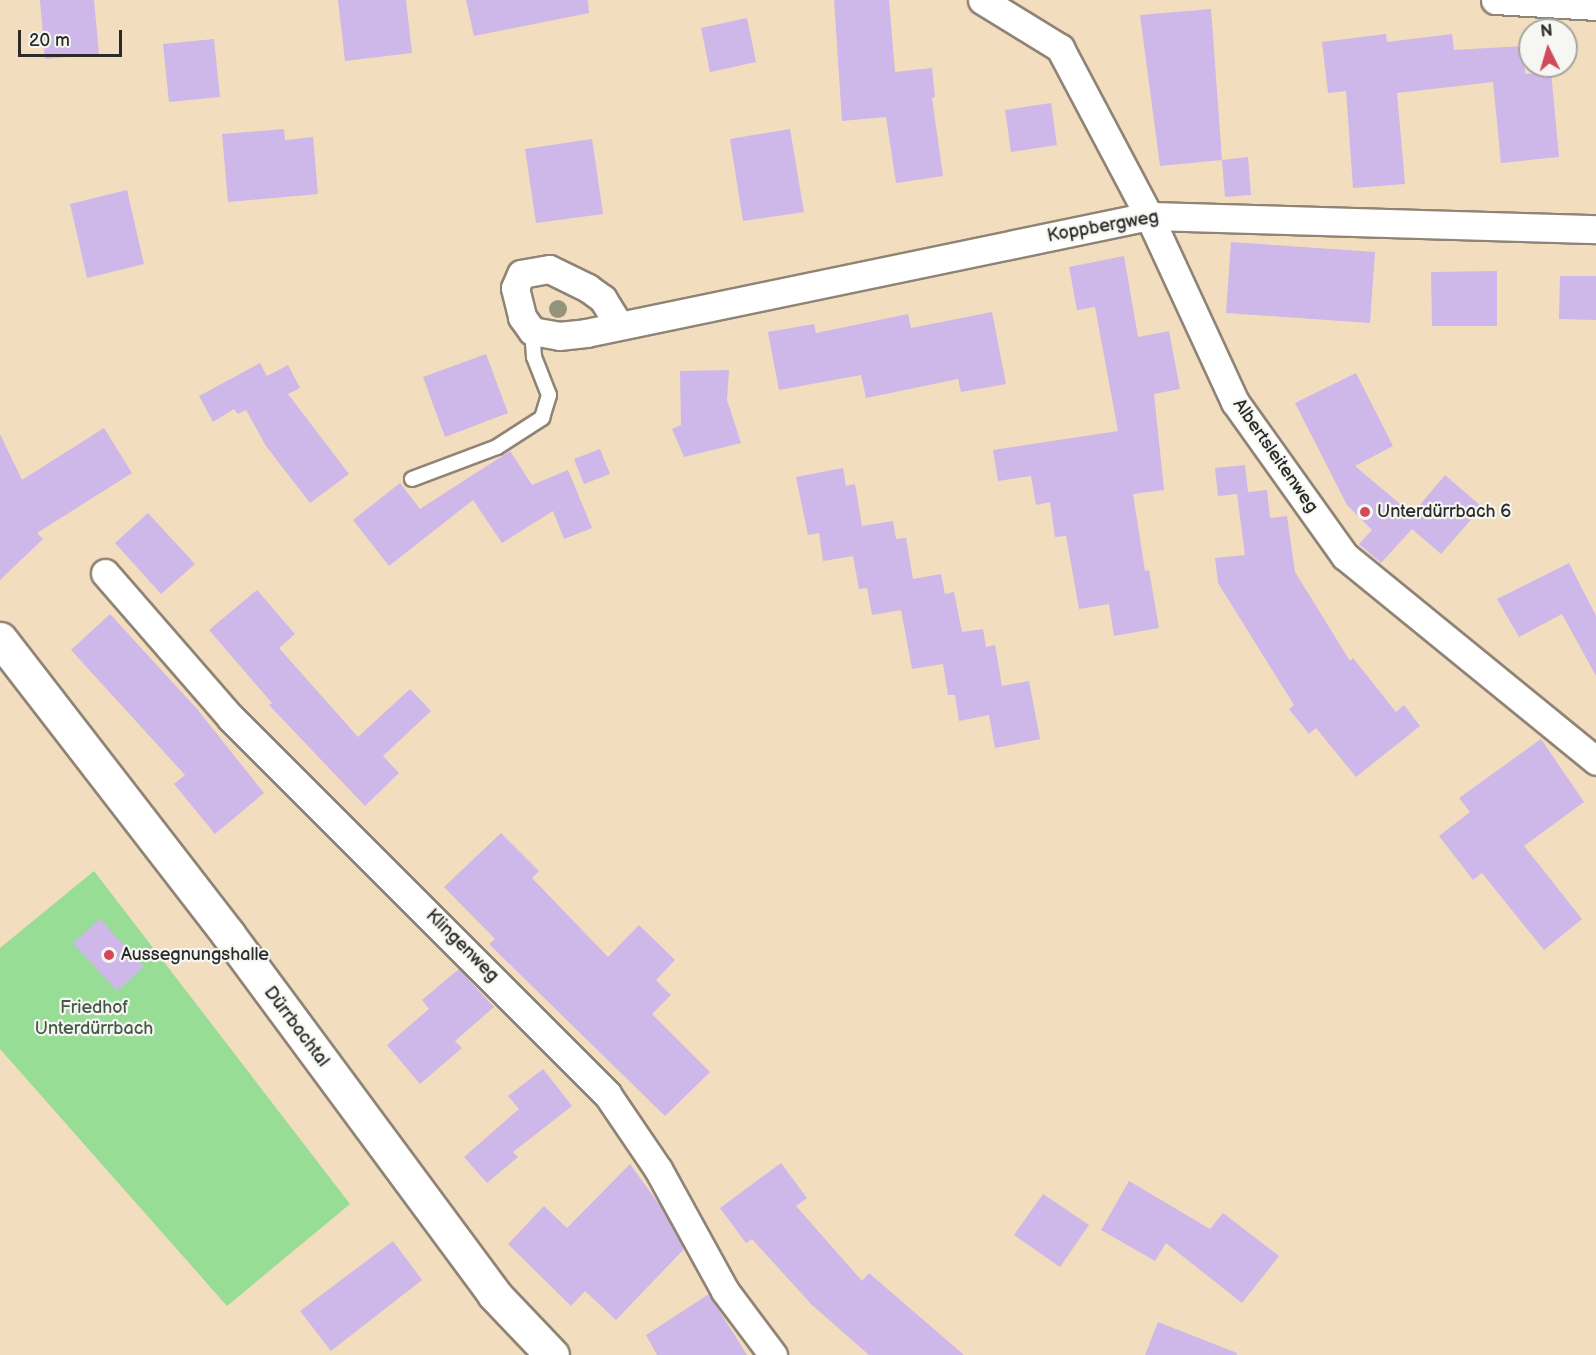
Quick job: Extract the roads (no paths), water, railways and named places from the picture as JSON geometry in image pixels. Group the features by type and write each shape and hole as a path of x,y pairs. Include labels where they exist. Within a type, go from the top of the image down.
{"street":[{"name":"Albertsleitenweg","path":"982,0 1060,48 1149,216 1236,402 1345,556 1596,761"},
{"path":"1495,0 1596,6"},
{"name":"Koppbergweg","path":"532,331 559,336 619,325 1149,216 1596,229"},
{"path":"532,331 522,317 515,288 521,274 549,269 603,299 619,325"},
{"name":"Klingenweg","path":"105,573 231,718 608,1094 658,1169 725,1291 773,1355"},
{"name":"Dürrbachtal","path":"0,639 228,934 494,1294 552,1355"}],"lane":[{"path":"412,479 497,447 542,418 549,395 534,357 532,331"}],"place":[{"name":"Unterdürrbach 6","path":"1365,512"},
{"name":"Aussegnungshalle","path":"109,955"}],"park label":[{"name":"Friedhof Unterdürrbach","path":"94,1019"}]}
